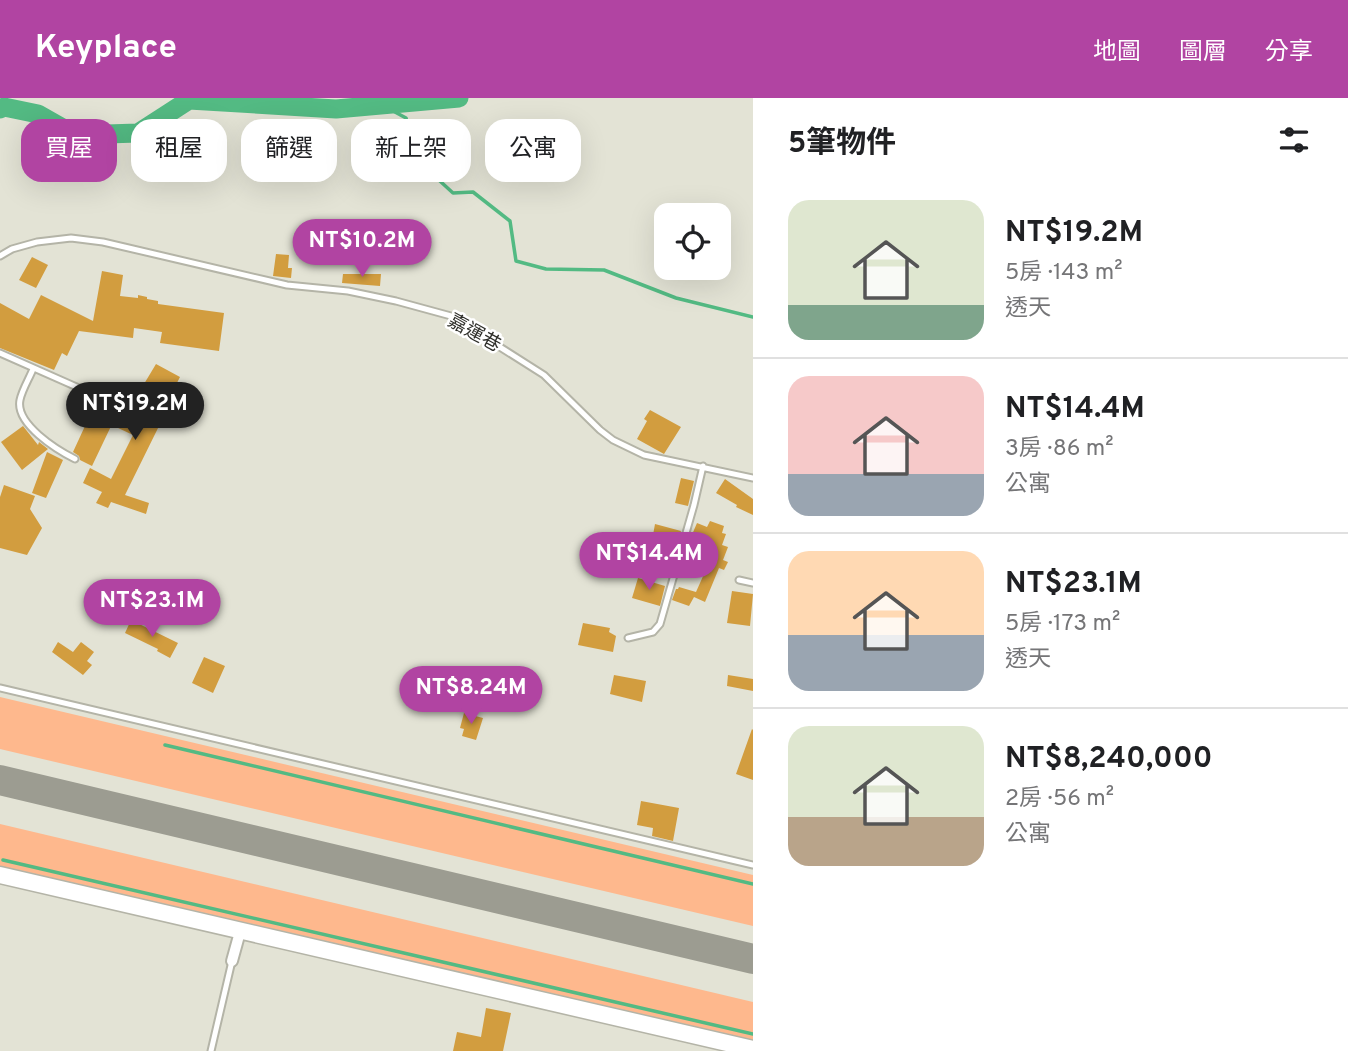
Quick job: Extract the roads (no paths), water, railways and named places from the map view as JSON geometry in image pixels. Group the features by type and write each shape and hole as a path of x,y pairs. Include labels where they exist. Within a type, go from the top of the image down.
{"street":[{"path":"3,877 753,1049"},
{"path":"232,961 240,932"}],"lane":[{"name":"嘉運巷","path":"0,256 12,249 37,242 71,238 103,242 287,285 348,291 451,316 544,375 613,440 644,455 753,478"},
{"path":"0,353 88,392"},
{"path":"33,369 19,401 20,410 29,426 45,442 75,459"},
{"path":"628,638 653,632 660,624 703,466"},
{"path":"739,580 753,583"},
{"path":"0,688 753,865"},
{"path":"211,1051 232,961"}],"waterway":[{"path":"0,109 4,107 38,114 75,135 138,133 189,100 336,109 459,98"},
{"path":"382,105 406,118 416,159 453,193 473,192 510,221 516,261 546,269 604,270 676,298 753,317"},
{"path":"165,745 753,884"},
{"path":"3,860 753,1034"}]}
